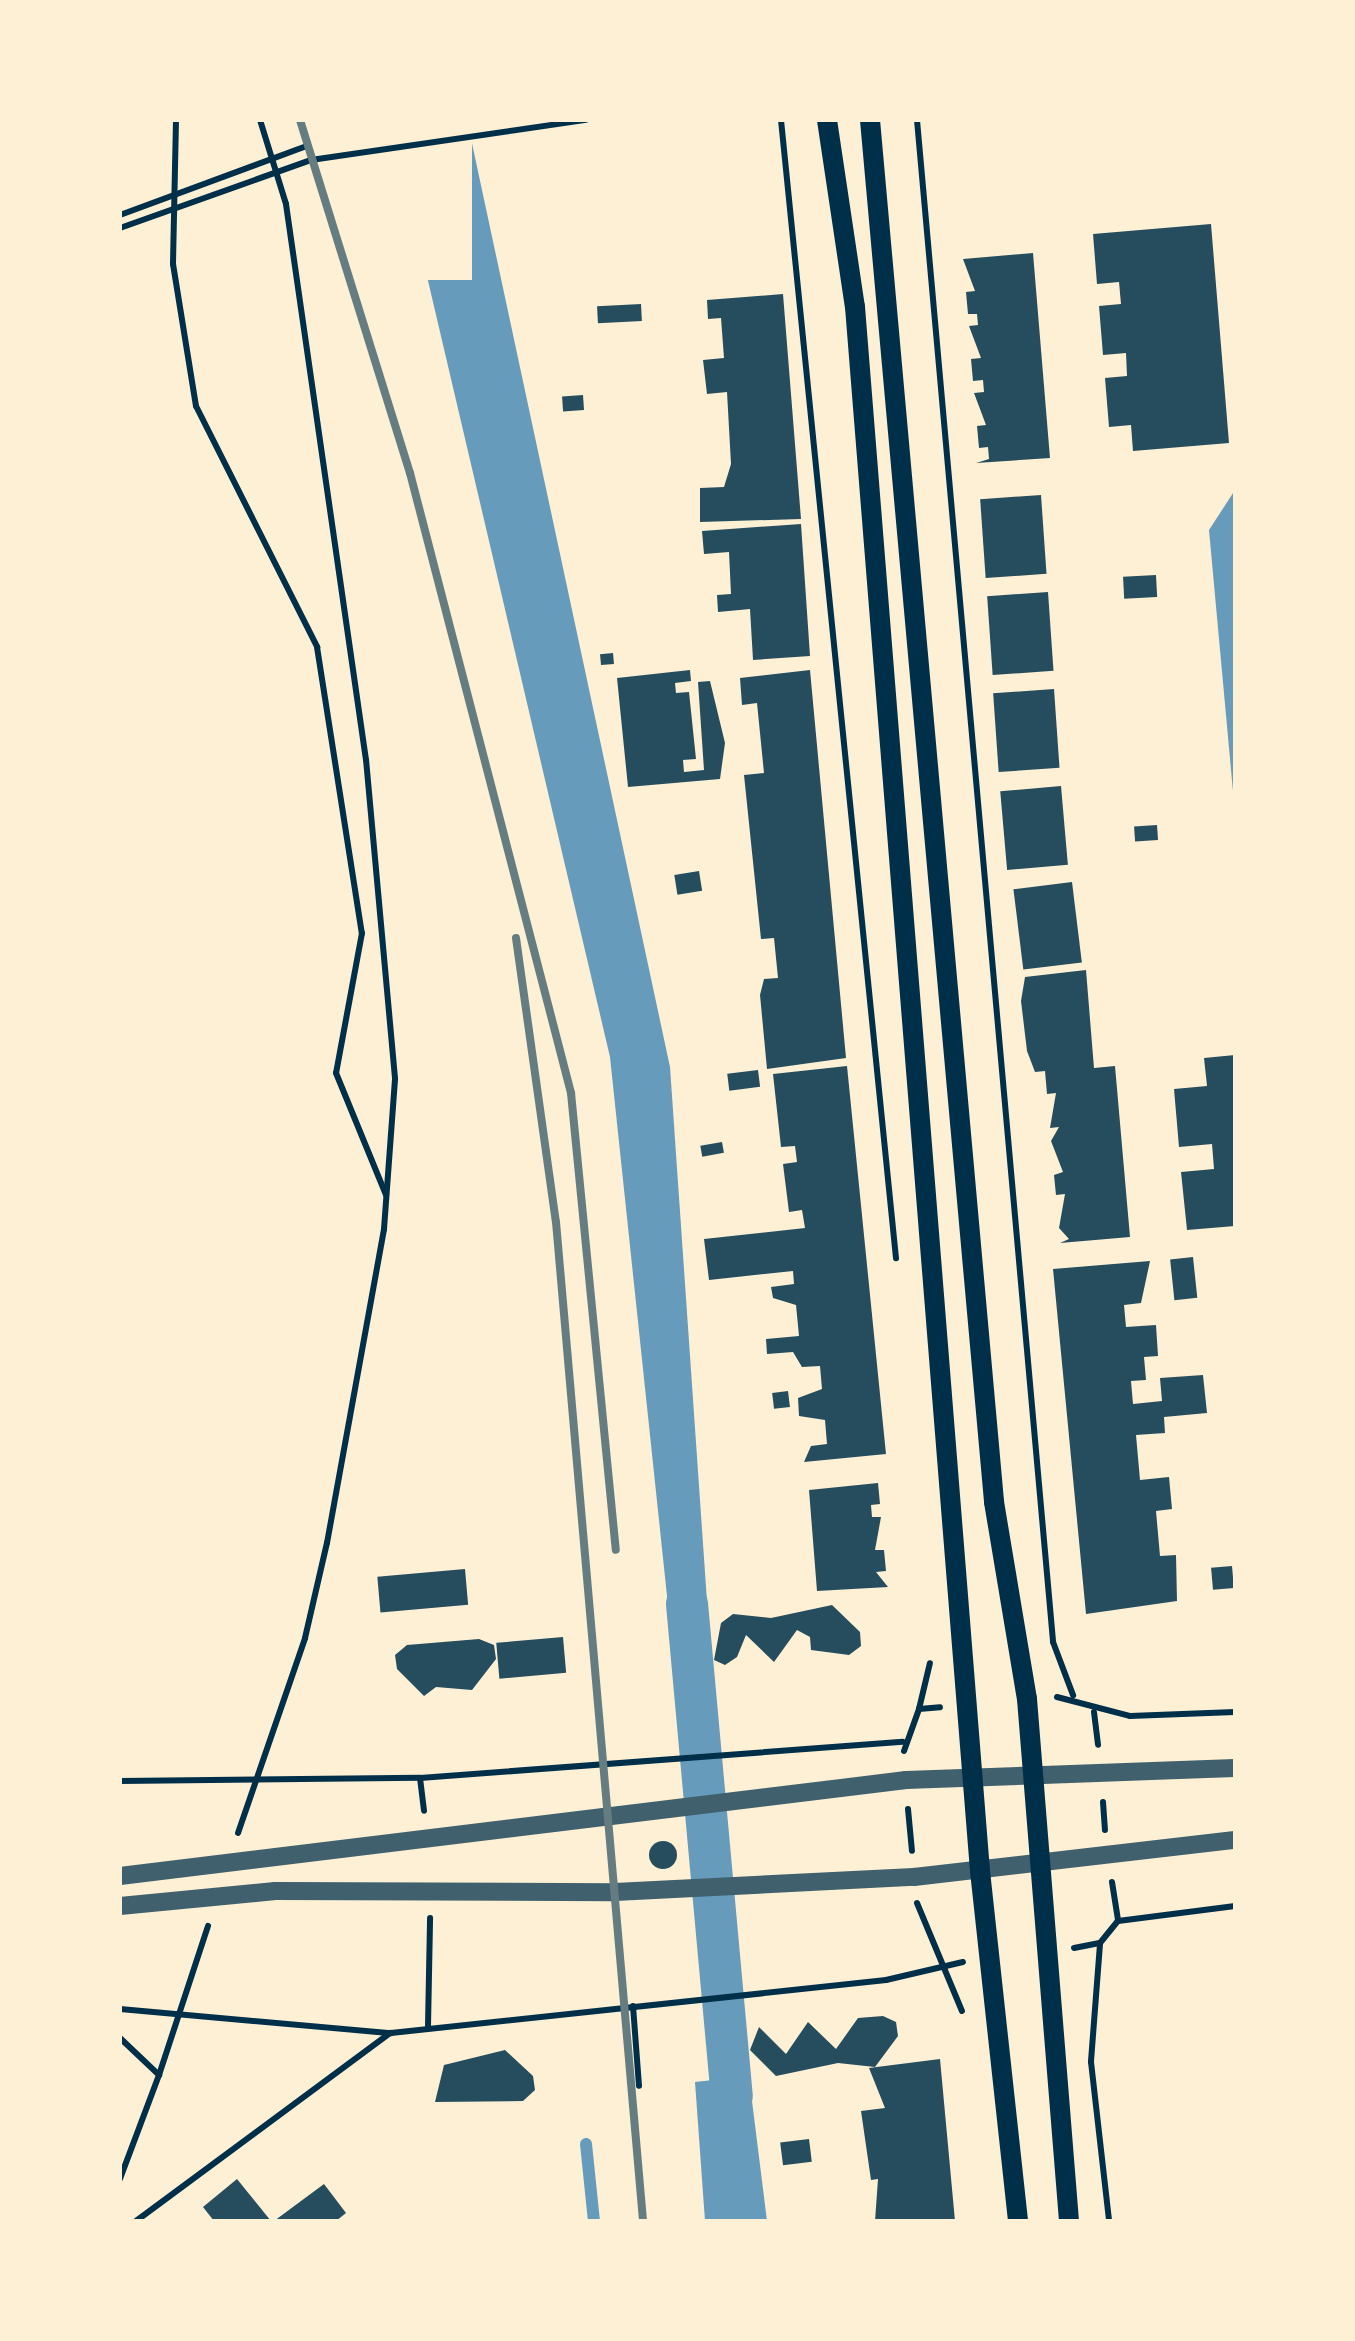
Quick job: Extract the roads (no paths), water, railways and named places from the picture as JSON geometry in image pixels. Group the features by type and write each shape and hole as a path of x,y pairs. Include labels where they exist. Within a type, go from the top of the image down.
{"main road":[{"path":"827,120 856,307 980,1871 1018,2221"},
{"path":"870,120 994,1502 1041,1860 1068,2221"}],"street":[{"path":"120,1876 973,1775 1235,1768"},
{"path":"120,1906 275,1891 730,1887 980,1871 1041,1860 1235,1840"}],"water":[{"path":"467,120 670,1067 711,1659 674,1662 610,1057 414,221"},
{"path":"1235,490 1235,813 1209,530"},
{"path":"744,2037 767,2221 705,2221 695,2082 713,2080 709,2040"}],"waterway":[{"path":"687,1604 732,2096"},
{"path":"586,2144 594,2221"}],"railway":[{"path":"300,120 410,473 571,1093 616,1550"},
{"path":"516,938 556,1222 643,2221"}]}
